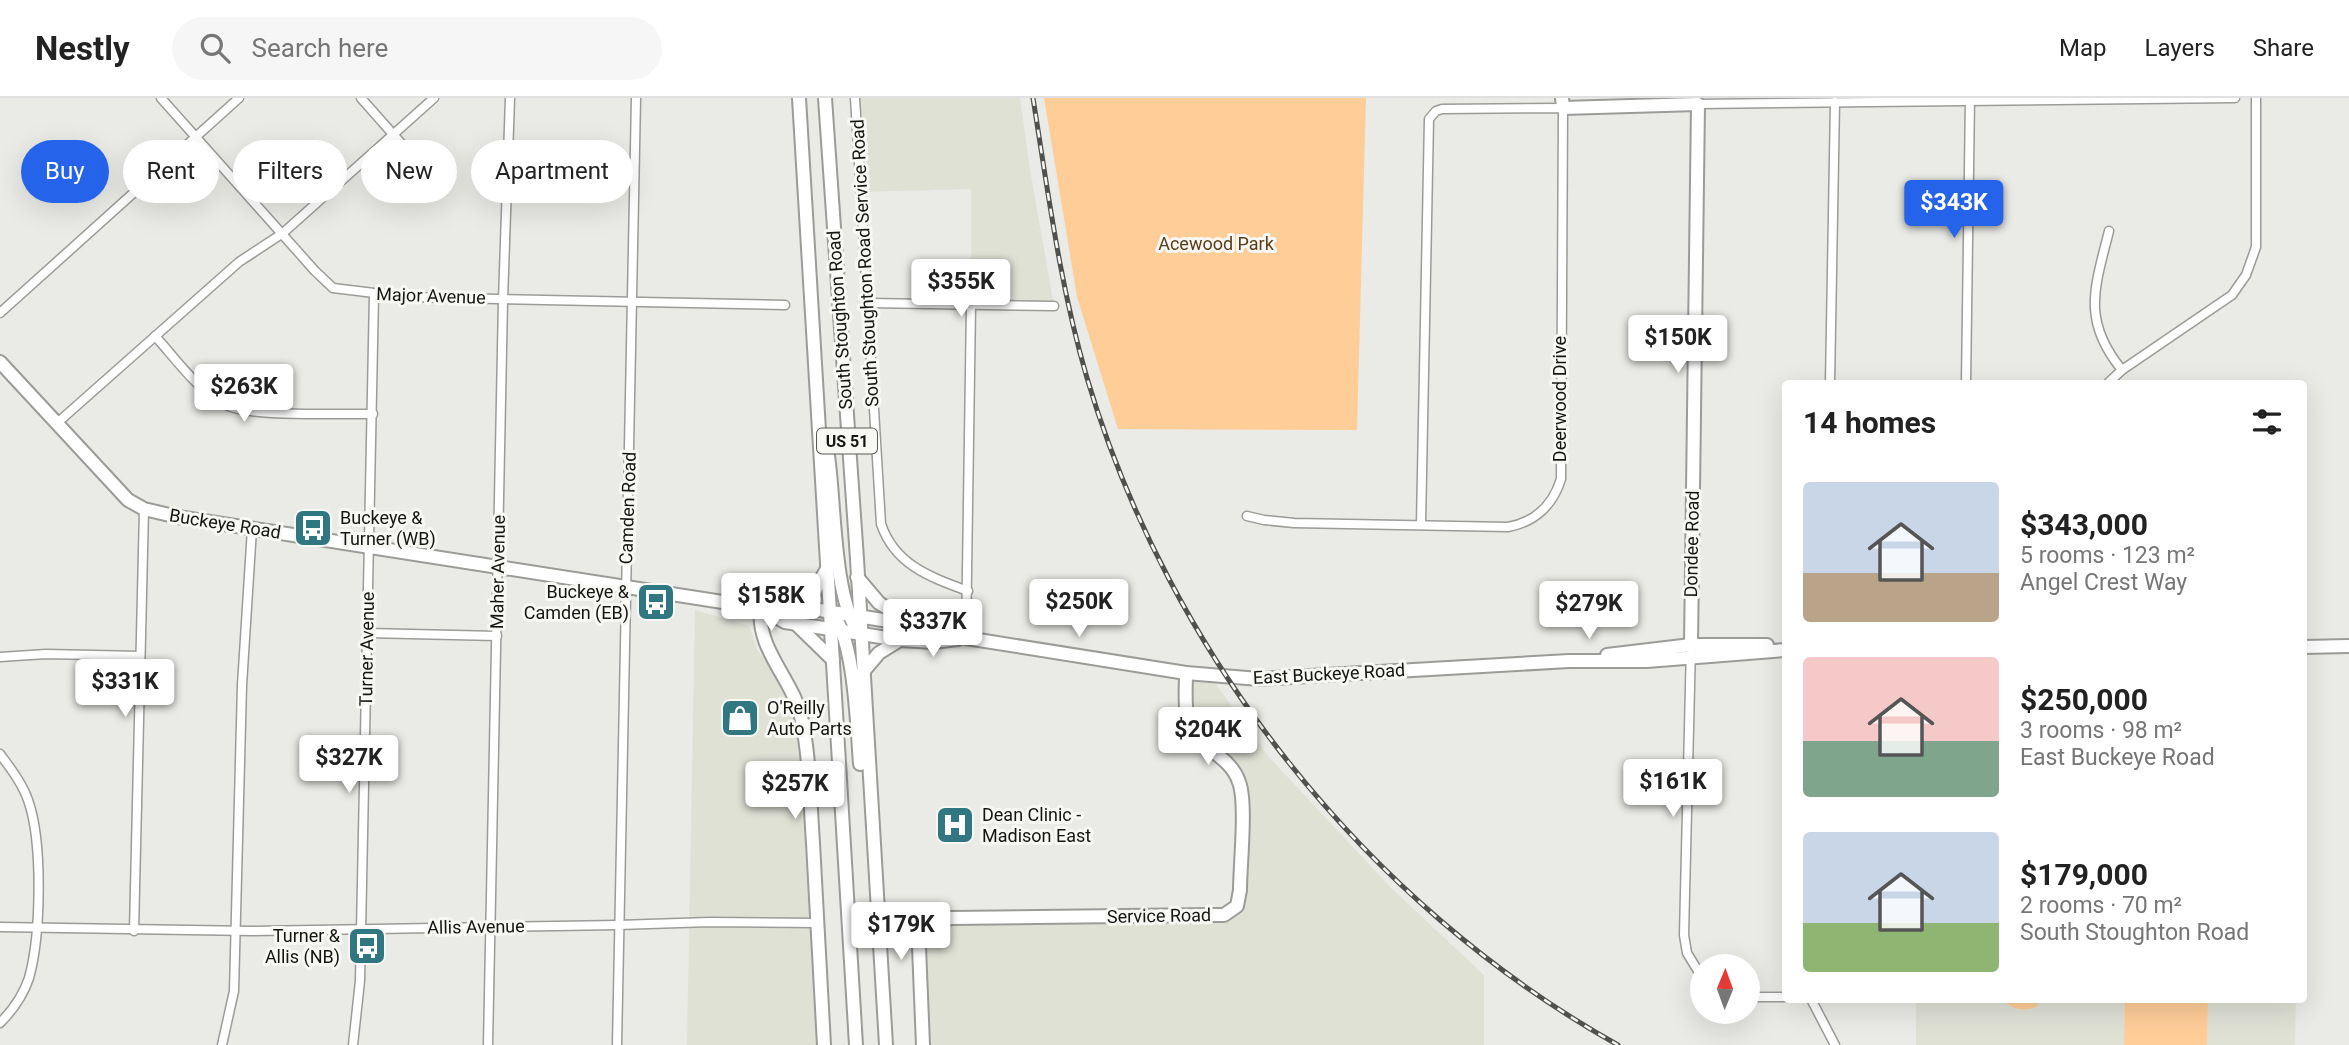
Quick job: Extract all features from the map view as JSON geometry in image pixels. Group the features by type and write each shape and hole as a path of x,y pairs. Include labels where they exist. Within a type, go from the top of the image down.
{"main road":[{"name":"South Stoughton Road","path":"799,98 831,612 837,630 833,660 856,1045"},
{"name":"South Stoughton Road","path":"825,98 857,577 854,615"},
{"path":"1562,103 1698,104"},
{"name":"Dondee Road","path":"1691,652 1698,104"},
{"name":"Buckeye Road","path":"0,362 112,484 132,503 144,509 252,529 761,608 795,606 831,612"},
{"path":"817,386 832,480 840,568 860,634 886,1045"},
{"path":"795,606 814,592 828,567"},
{"path":"857,577 878,603 914,625"},
{"path":"761,608 763,639 789,685 803,724 810,797 824,1045"},
{"name":"Buckeye Road","path":"761,608 785,622 837,630"},
{"name":"East Buckeye Road","path":"831,612 914,625 966,638 1186,673 1259,680 1782,648"},
{"path":"795,623 833,660"},
{"path":"837,630 853,691 868,861 877,888"},
{"name":"East Buckeye Road","path":"837,630 900,640 933,642 966,638"},
{"path":"862,673 879,653 900,640"},
{"path":"2307,647 2349,646"},
{"name":"Service Road","path":"923,1045 919,947 923,935 934,924 951,918 1224,915 1235,909 1240,890 1241,786 1231,766 1198,737 1190,724 1186,704 1186,673"}],"street":[{"name":"Major Avenue","path":"161,98 333,288 374,294 503,300 785,305"},
{"path":"0,313 239,98"},
{"path":"361,98 398,140"},
{"path":"56,424 239,262 283,233 434,98"},
{"name":"Maher Avenue","path":"488,1045 503,300 510,98"},
{"name":"Camden Road","path":"617,1045 636,98"},
{"name":"South Stoughton Road Service Road","path":"855,98 881,524 899,556 943,582 968,591"},
{"path":"1698,104 2235,98"},
{"path":"2111,380 2232,295 2246,275 2256,247 2256,98"},
{"path":"1966,380 1970,99"},
{"path":"1830,380 1835,102"},
{"path":"1421,524 1429,119 1442,109 1562,103"},
{"name":"Deerwood Drive","path":"1247,516 1294,523 1516,526 1543,511 1561,479 1562,103"},
{"path":"2109,231 2095,285 2094,309 2097,328 2122,370"},
{"name":"Turner Avenue","path":"353,1045 360,981 374,294"},
{"path":"869,303 1054,306"},
{"path":"966,638 971,305"},
{"path":"155,336 196,381 227,405 264,412 373,414"},
{"path":"134,931 144,509"},
{"path":"222,1045 234,991 242,685 252,529"},
{"path":"367,633 497,636"},
{"name":"Dondee Road","path":"1690,958 1684,936 1691,652"},
{"path":"0,657 11,654 141,656"},
{"path":"0,754 22,786 33,817 37,874 35,949 28,979 17,1003 0,1023"},
{"name":"Allis Avenue","path":"0,927 134,931 709,922 817,923"},
{"path":"1760,997 1782,997"},
{"path":"1813,1003 1835,1045"}],"shaded area":[{"path":"855,98 1020,98 1054,306 971,305 971,189 862,192"},
{"path":"695,610 749,626 757,649 788,694 796,719 817,1045 687,1045"},
{"path":"1186,673 1209,675 1268,756 1390,887 1484,975 1484,1045 923,1045 918,957 934,924 1235,909 1241,786 1194,731"},
{"path":"1916,1003 2296,1003 2295,1045 1916,1045"}],"green space":[{"name":"Acewood Park","path":"1044,98 1366,98 1357,430 1118,429 1077,297"},
{"path":"2007,1003 2038,1003 2031,1009 2018,1009"},
{"path":"2125,1003 2208,1003 2207,1045 2124,1045"}],"railway":[{"path":"1033,98 1062,274 1087,378 1123,480 1169,579 1225,674 1289,762 1361,845 1440,920 1526,987 1618,1045"}],"place":[{"name":"Buckeye & Turner (WB)","path":"313,528"},
{"name":"Buckeye & Camden (EB)","path":"656,602"},
{"name":"O'Reilly Auto Parts","path":"740,718"},
{"name":"Dean Clinic - Madison East","path":"955,825"},
{"name":"Turner & Allis (NB)","path":"367,946"}]}
